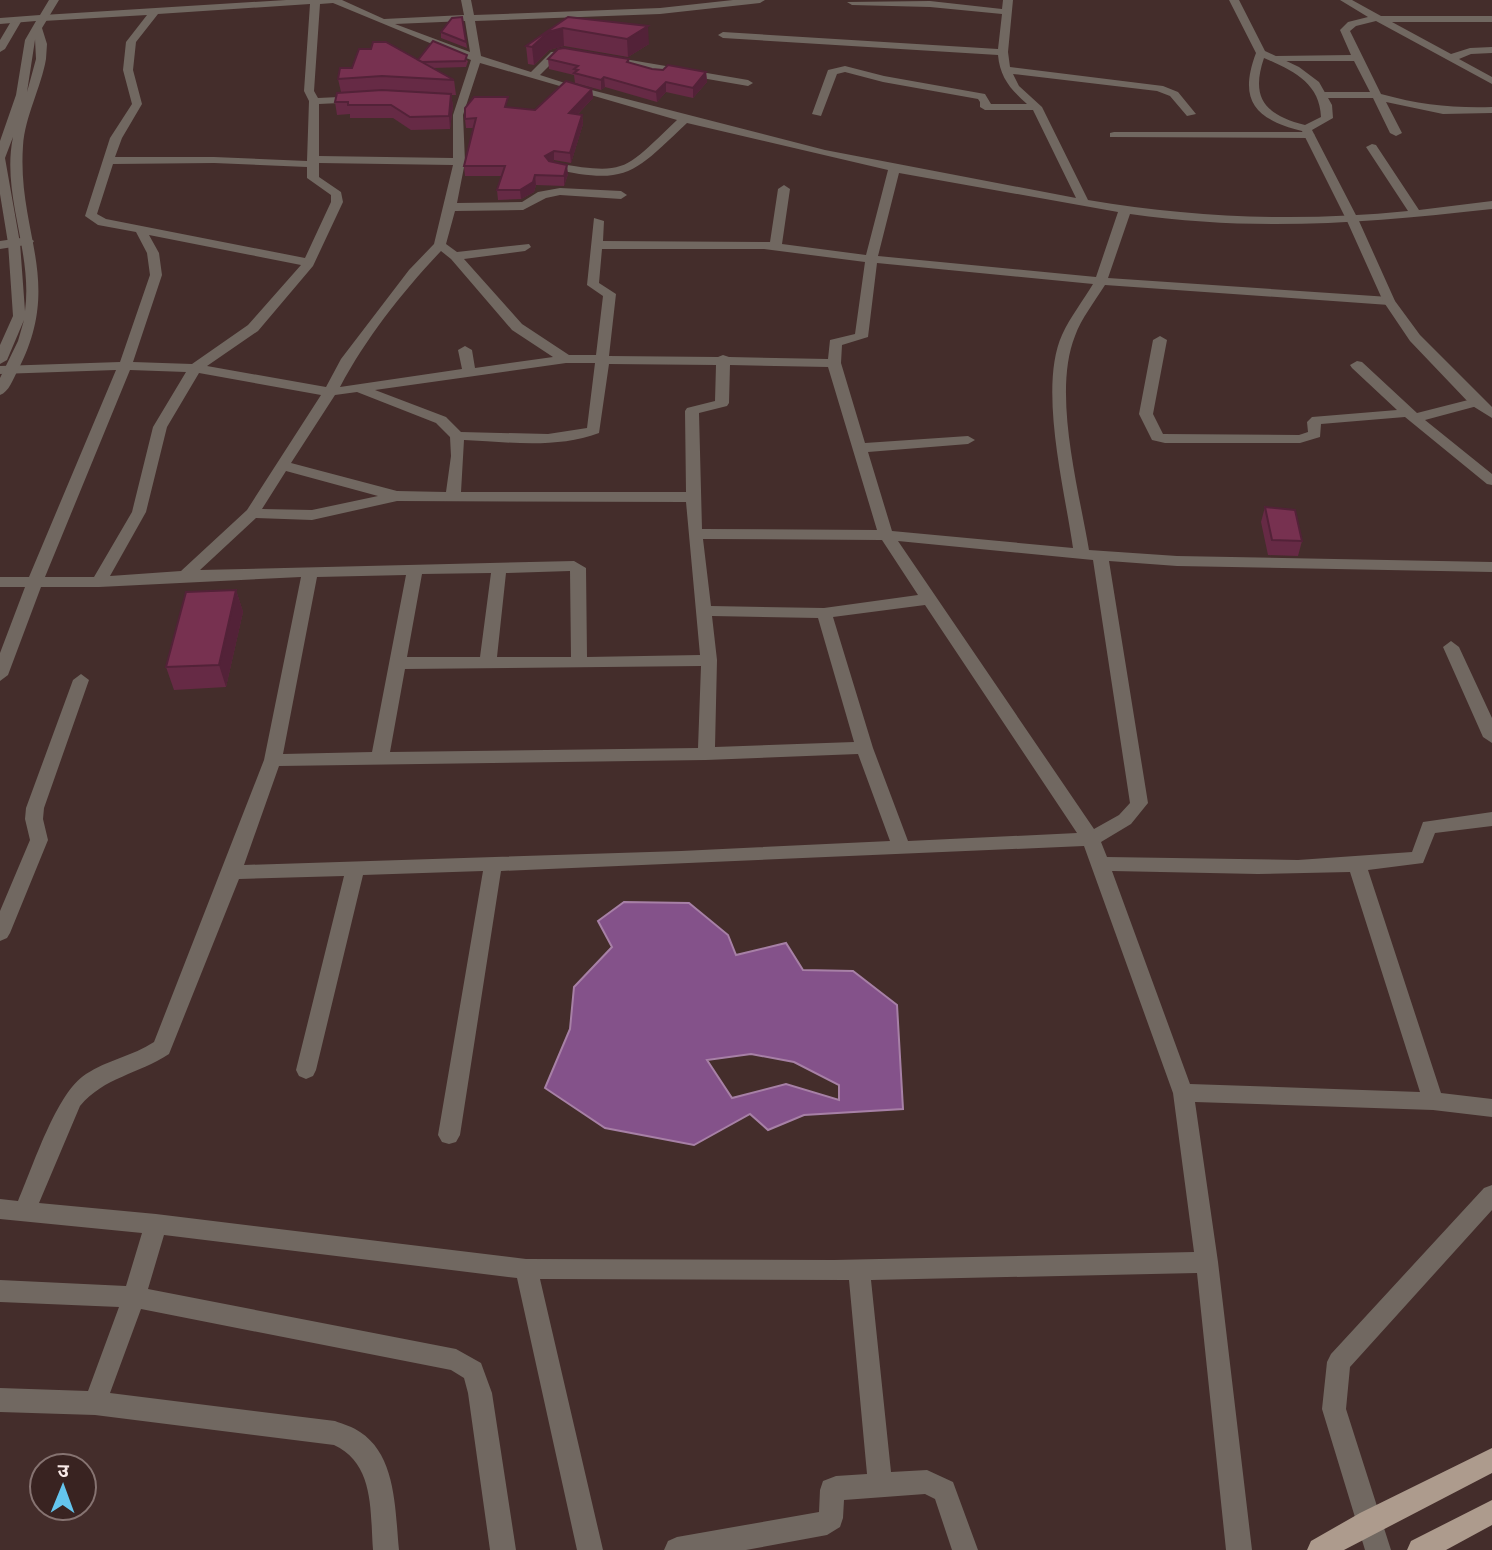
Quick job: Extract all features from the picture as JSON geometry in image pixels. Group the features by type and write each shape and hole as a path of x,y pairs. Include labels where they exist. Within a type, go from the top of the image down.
{"main road":[{"path":"1320,1550 1369,1522 1492,1461"},
{"path":"1420,1550 1492,1512"}],"street":[{"path":"21,242 0,159 21,95 30,40 54,0"},
{"path":"99,582 139,512 160,427 195,368 253,328 309,262 337,202 337,194 313,178 314,101 309,91 314,0"},
{"path":"0,21 17,20 41,24 162,7 334,0 377,21 476,60 817,154 894,170 1125,210 1226,221 1353,221 1492,205"},
{"path":"185,576 252,513 284,466 346,362 413,273 440,245 459,162 457,101 476,60 466,0"},
{"path":"377,21 469,20 673,10 760,0"},
{"path":"1114,135 1308,132 1327,118 1323,95 1318,87 1306,76 1261,53 1234,0"},
{"path":"1345,0 1492,82"},
{"path":"852,2 1007,6 1003,52 1005,70 1015,88 1037,107 1084,203"},
{"path":"162,7 131,42 128,70 136,104 116,138 91,216 102,222 309,262"},
{"path":"1396,133 1374,94 1345,30 1352,24 1379,18 1492,19"},
{"path":"0,49 17,20"},
{"path":"0,390 19,316 21,242 16,174 17,141 38,76 41,24"},
{"path":"723,35 1003,52"},
{"path":"1451,58 1470,51 1492,50"},
{"path":"533,76 559,52 578,55"},
{"path":"1261,53 1252,78 1252,92 1257,105 1267,116 1284,125 1308,132 1353,221 1389,301 1415,338 1476,402 1492,414"},
{"path":"592,57 748,83"},
{"path":"1275,59 1357,58"},
{"path":"817,114 832,72 845,69 883,79 981,96 986,101 985,107 1037,107"},
{"path":"1005,70 1159,88 1174,94 1191,114"},
{"path":"1323,95 1374,94 1427,109 1492,110"},
{"path":"314,101 370,98"},
{"path":"554,166 598,173 620,172 632,167 685,119"},
{"path":"1372,147 1415,214"},
{"path":"108,161 214,160 262,164 459,162"},
{"path":"894,170 870,259 861,337 835,343 834,363 886,535 1091,839 1183,1093 1207,1262 1239,1550"},
{"path":"775,247 784,189"},
{"path":"450,207 523,206 541,195 555,193 621,195"},
{"path":"232,872 1091,839 1126,818 1139,803 1059,406 1060,370 1068,336 1101,281 1125,210"},
{"path":"457,436 565,438 594,430 597,423 601,359 610,294 593,285 598,221"},
{"path":"0,675 35,582 125,366 156,275 153,253 140,229"},
{"path":"0,245 21,242"},
{"path":"596,246 705,244 775,247 1101,281 1389,301"},
{"path":"440,245 455,256 517,327 566,359"},
{"path":"455,256 525,247"},
{"path":"1160,340 1146,414 1157,437 1165,439 1300,439 1315,435 1314,422 1317,420 1411,416 1476,402"},
{"path":"465,350 468,371"},
{"path":"4,366 195,368 330,392 566,359 723,359 834,363"},
{"path":"706,754 709,660 695,534 692,411 695,408 715,407 722,403 723,359"},
{"path":"1357,365 1411,416 1492,481"},
{"path":"358,388 441,420 457,436 458,456 453,496"},
{"path":"859,448 968,440"},
{"path":"284,466 397,496"},
{"path":"252,513 312,515 397,496 693,497"},
{"path":"695,534 886,535 1091,556 1177,561 1492,567"},
{"path":"0,582 99,582 185,576 574,566 578,568 579,663"},
{"path":"488,663 499,568"},
{"path":"380,758 415,570"},
{"path":"25,1212 72,1101 81,1087 95,1077 134,1064 162,1048 273,760 310,572"},
{"path":"702,611 824,612 928,599"},
{"path":"824,612 864,748 902,848"},
{"path":"1451,646 1492,737"},
{"path":"398,663 709,660"},
{"path":"0,933 39,840 34,820 35,808 81,680"},
{"path":"273,760 706,754 864,748"},
{"path":"1100,864 1286,869 1357,866 1417,858 1423,850 1429,827 1492,819"},
{"path":"449,1135 493,864"},
{"path":"1357,866 1433,1101"},
{"path":"306,1070 355,868"},
{"path":"1183,1093 1433,1101 1492,1108"},
{"path":"1378,1550 1334,1409 1339,1362 1492,1195"},
{"path":"0,1209 156,1224 526,1269 859,1269 1207,1262"},
{"path":"95,1403 134,1297 156,1224"},
{"path":"526,1269 590,1550"},
{"path":"859,1269 880,1486"},
{"path":"0,1291 134,1297 456,1360 473,1371 480,1393 503,1550"},
{"path":"0,1401 95,1403 335,1433 351,1438 365,1450 377,1472 386,1550"},
{"path":"677,1550 827,1523 831,1518 832,1490 927,1482 944,1491 965,1550"}],"shaded area":[{"path":"624,902 689,903 728,935 736,955 786,943 803,970 853,971 897,1005 903,1109 804,1115 768,1130 750,1114 694,1145 605,1128 545,1088 570,1029 574,987 612,947 598,921","holes":["751,1054 794,1062 839,1085 839,1100 786,1084 732,1098 707,1060"]}],"building":[{"path":"462,17 466,42 441,32 452,18"},
{"path":"568,17 648,26 627,39 563,28 548,32 532,47 526,46"},
{"path":"433,41 467,55 465,61 418,60"},
{"path":"373,42 386,42 454,80 382,76 338,79 340,68 352,68 359,49 371,49"},
{"path":"558,49 629,59 627,62 652,69 663,70 668,65 706,72 693,88 666,82 656,92 604,77 601,80 574,73 578,66 548,59"},
{"path":"566,81 592,89 569,113 582,115 570,153 554,151 545,156 549,161 567,165 564,176 535,175 533,182 520,190 497,190 505,166 464,166 476,118 465,119 465,108 474,97 508,97 505,107 535,110"},
{"path":"382,90 451,94 449,116 410,117 391,105 348,105 348,102 335,102 337,93"},
{"path":"1265,507 1295,510 1302,541 1272,540"},
{"path":"236,590 219,665 166,667 186,592"}]}
